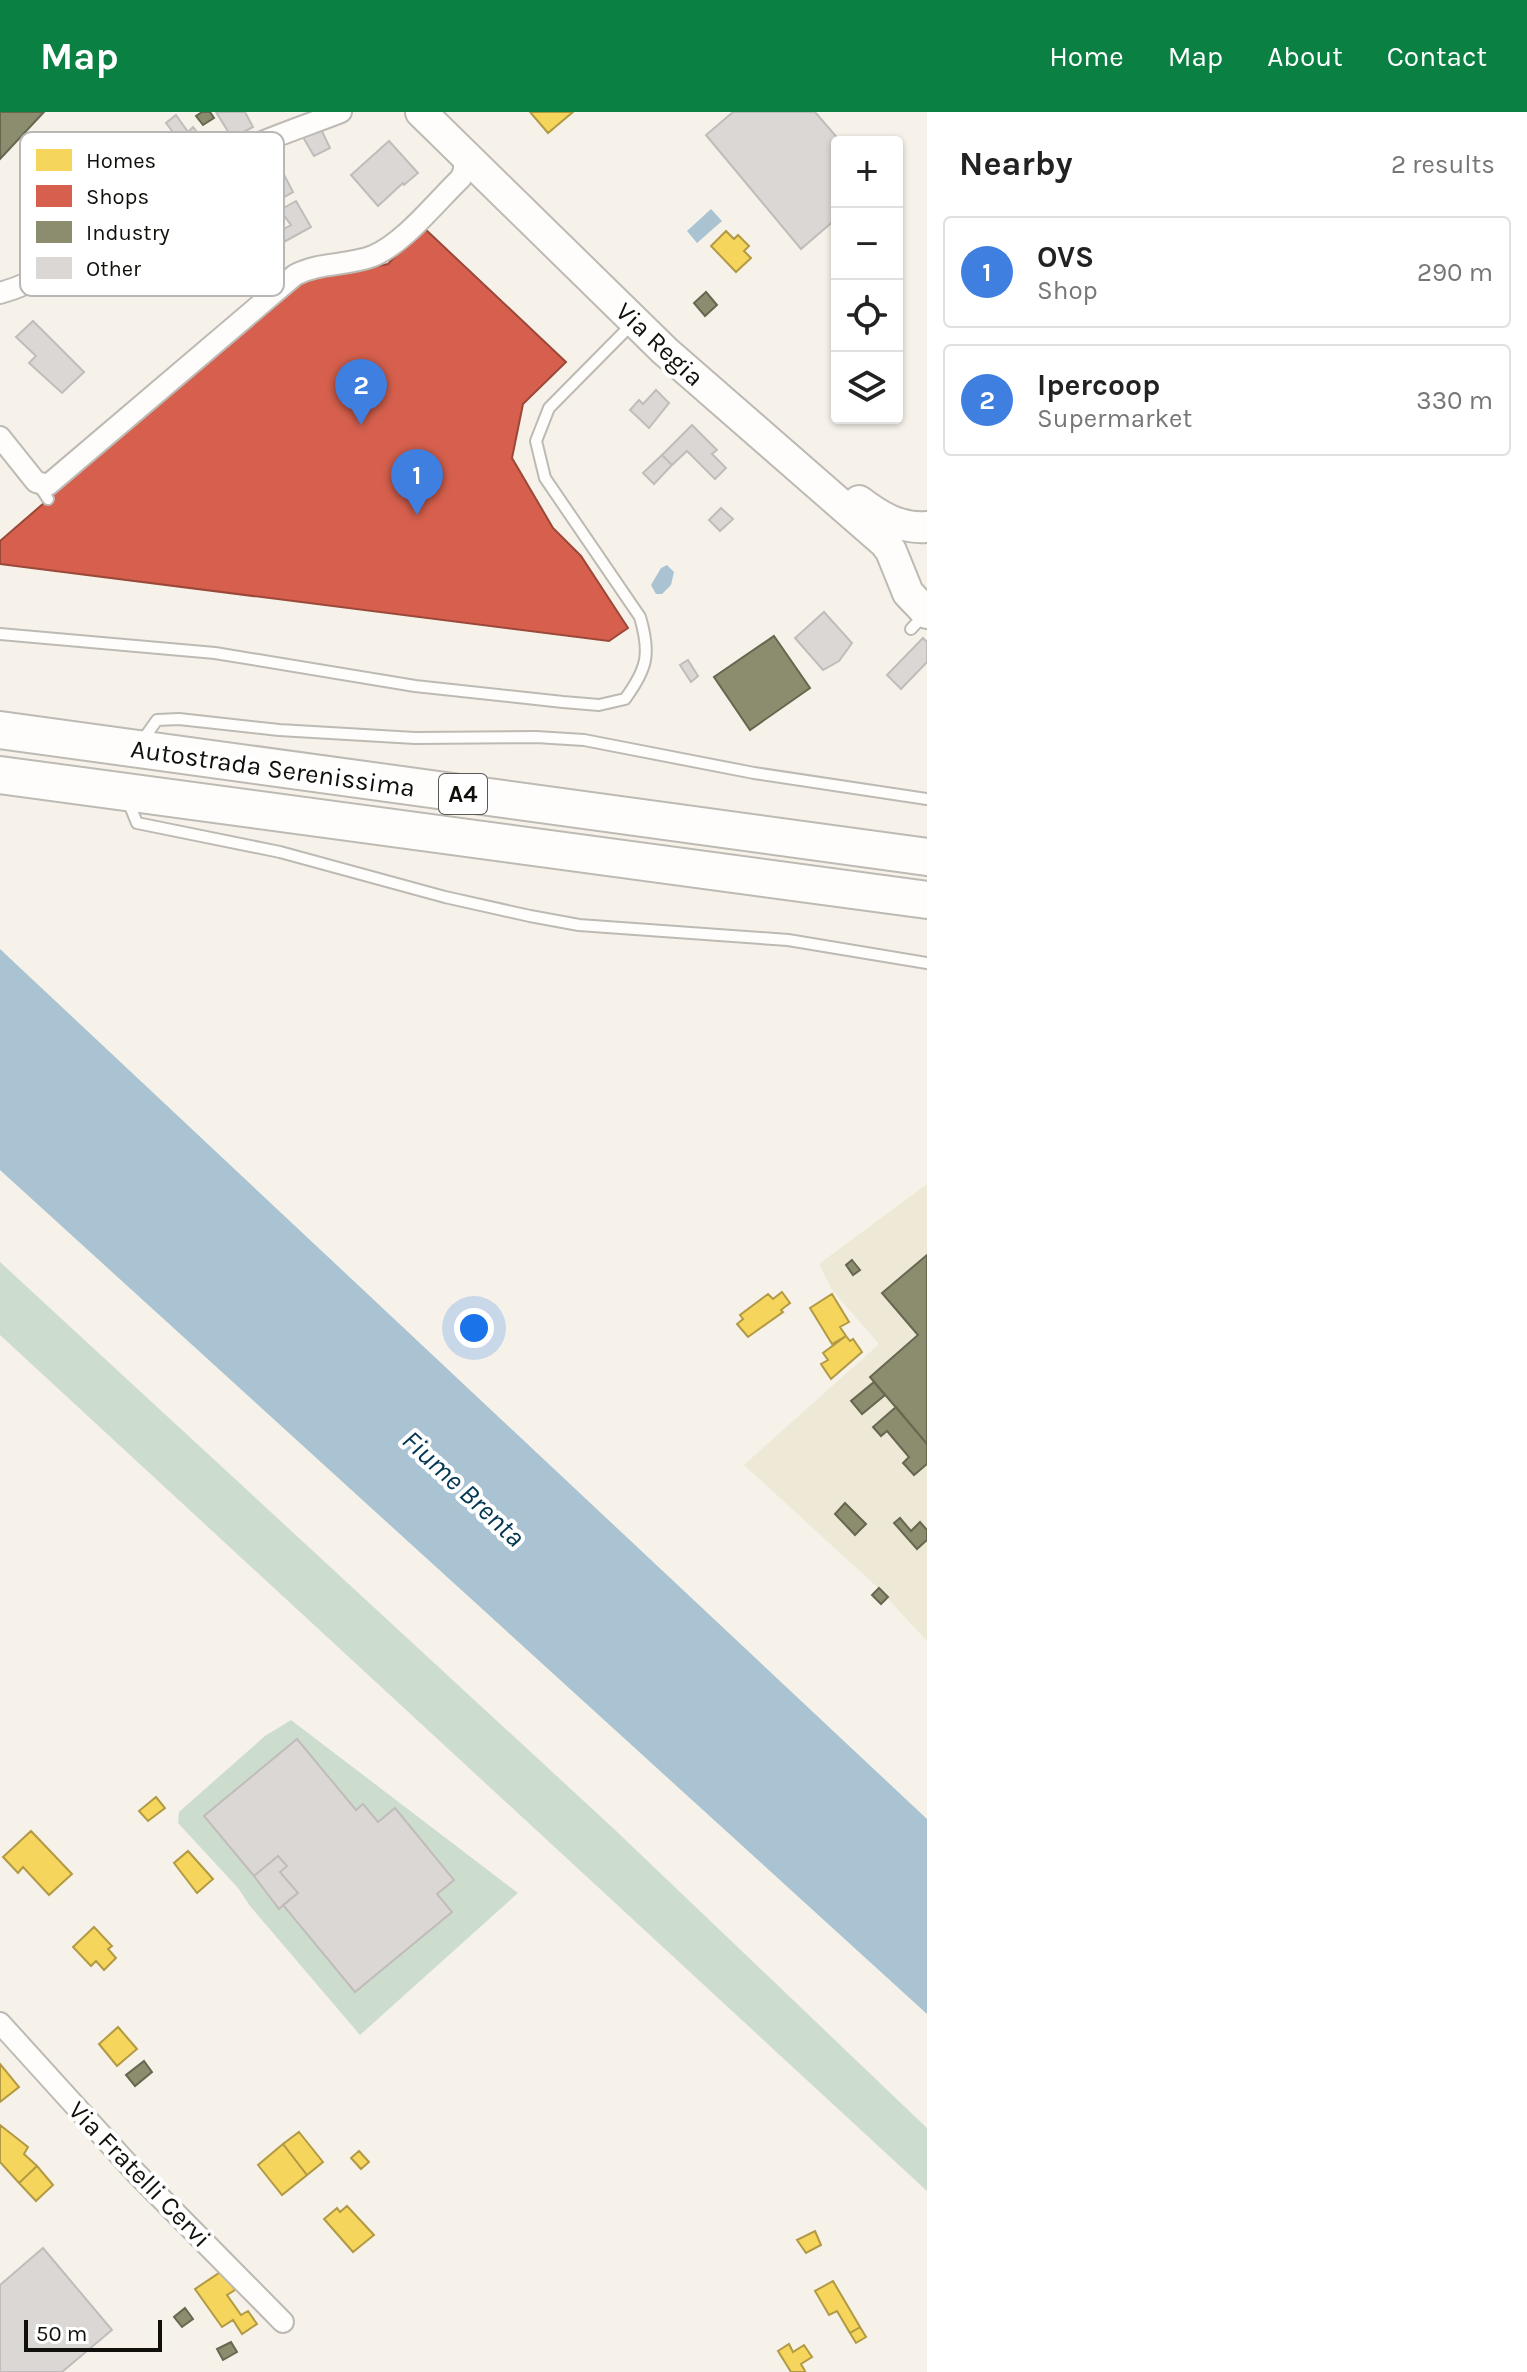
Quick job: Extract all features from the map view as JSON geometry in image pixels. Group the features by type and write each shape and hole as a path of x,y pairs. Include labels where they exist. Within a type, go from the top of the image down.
{"highway":[{"name":"Autostrada Serenissima","path":"0,730 927,857"},
{"name":"Autostrada Serenissima","path":"0,775 927,900"}],"main road":[{"name":"Via Regia","path":"421,112 634,322 885,543 921,618"},
{"name":"Via Regia","path":"442,112 642,308 861,502 891,521 926,528"},
{"name":"Via Regia","path":"900,571 902,553 910,541 926,528"}],"street":[{"path":"284,134 341,112"},
{"path":"284,284 309,268 369,257 388,249 461,178 464,154"},
{"path":"0,293 20,288"},
{"path":"0,437 44,489 270,296"},
{"name":"Via Fratelli Cervi","path":"0,2023 136,2173 283,2322"}],"lane":[{"path":"0,634 215,653 415,686 563,702 599,705 625,699 643,675 647,641 640,617 545,478 536,441 549,408 634,322"},
{"path":"136,749 157,720 179,719 279,730 415,738 536,737 584,740 754,773 927,799"},
{"path":"125,791 137,823 280,852 445,897 530,916 594,926 788,940 927,963"}],"shaded area":[{"path":"927,1184 927,1641 876,1586 744,1465 879,1344 832,1290 819,1264"}],"green space":[{"path":"0,1262 613,1828 927,2128 927,2191 0,1335"},
{"path":"291,1720 518,1893 360,2035 238,1888 178,1823 179,1812 265,1736"}],"water":[{"path":"711,209 722,221 697,243 687,231"},
{"path":"667,565 674,572 671,585 662,594 656,594 651,585 661,568"},
{"name":"Fiume Brenta","path":"0,949 927,1819 927,2014 0,1170"}],"building: Homes":[{"path":"530,112 573,112 548,133"},
{"path":"726,231 734,239 738,235 749,246 744,251 751,258 736,272 711,246"},
{"path":"782,1292 790,1303 781,1310 783,1312 748,1337 737,1324 743,1319 740,1315 768,1294 773,1299"},
{"path":"832,1294 849,1322 840,1327 846,1336 832,1344 810,1308"},
{"path":"846,1336 850,1341 853,1339 862,1352 831,1379 821,1364 828,1360 823,1353"},
{"path":"156,1797 165,1808 148,1821 139,1811"},
{"path":"31,1831 72,1874 49,1895 23,1867 18,1873 3,1857"},
{"path":"188,1851 213,1879 197,1893 174,1863"},
{"path":"94,1927 112,1946 108,1949 116,1958 104,1970 96,1961 91,1966 73,1947"},
{"path":"118,2027 137,2049 117,2066 99,2044"},
{"path":"0,2064 19,2087 0,2102"},
{"path":"0,2125 28,2147 24,2154 37,2166 19,2183 0,2162"},
{"path":"299,2132 323,2162 307,2175 283,2144"},
{"path":"283,2144 307,2175 282,2195 258,2165"},
{"path":"359,2151 369,2162 361,2169 351,2158"},
{"path":"37,2166 53,2185 36,2201 19,2183"},
{"path":"347,2206 374,2235 353,2252 324,2219 337,2208 340,2212"},
{"path":"815,2231 821,2245 806,2253 797,2240"},
{"path":"222,2271 235,2290 227,2295 241,2315 248,2311 257,2324 242,2334 233,2320 222,2327 195,2289"},
{"path":"833,2281 860,2327 850,2333 837,2311 829,2315 815,2291"},
{"path":"860,2327 866,2337 856,2343 850,2333"},
{"path":"789,2344 793,2352 804,2345 812,2357 801,2364 805,2371 791,2372 778,2351"}],"building: Shops":[{"path":"423,227 566,362 523,404 512,458 553,528 581,556 628,628 609,641 0,564 0,541 302,280 388,264"}],"building: Industry":[{"path":"0,112 44,112 25,132 20,132 20,138 0,159"},
{"path":"210,112 214,118 203,125 196,116"},
{"path":"706,292 717,305 705,316 694,303"},
{"path":"774,636 810,688 750,730 714,677"},
{"path":"927,1255 927,1444 870,1377 918,1335 882,1293"},
{"path":"852,1260 860,1270 853,1275 846,1265"},
{"path":"874,1382 885,1395 862,1414 851,1401"},
{"path":"896,1407 927,1444 927,1464 914,1475 903,1463 909,1457 887,1431 881,1436 873,1427"},
{"path":"845,1503 866,1524 855,1535 835,1514"},
{"path":"900,1518 911,1531 920,1522 927,1530 927,1540 917,1549 894,1523"},
{"path":"879,1588 888,1597 881,1604 872,1595"},
{"path":"144,2061 152,2072 135,2086 126,2075"},
{"path":"185,2308 193,2319 182,2327 174,2317"},
{"path":"231,2342 237,2352 223,2360 217,2349"}],"building: Other":[{"path":"216,112 245,112 253,127 243,132 228,132"},
{"path":"733,112 815,112 836,136 831,136 831,223 801,249 706,135"},
{"path":"176,115 188,132 173,132 166,123"},
{"path":"320,127 330,148 314,156 303,137"},
{"path":"389,141 418,173 378,206 351,175"},
{"path":"284,175 293,192 284,197"},
{"path":"296,201 311,227 284,242 284,229 291,225 284,215 284,208"},
{"path":"33,321 84,372 62,393 29,363 36,356 16,337"},
{"path":"656,390 669,403 649,428 630,410 639,400 643,404"},
{"path":"692,425 717,450 712,454 726,468 715,479 687,451 672,465 662,455"},
{"path":"662,455 672,465 654,484 643,473"},
{"path":"721,508 733,519 720,531 709,520"},
{"path":"824,612 852,643 839,661 823,670 795,638"},
{"path":"923,638 927,642 927,662 901,689 887,675"},
{"path":"688,660 698,676 691,682 680,665"},
{"path":"297,1739 356,1810 363,1804 378,1822 395,1808 454,1880 437,1894 452,1912 355,1992 283,1905 298,1893 280,1872 287,1866 278,1856 254,1876 204,1816"},
{"path":"278,1856 287,1866 280,1872 298,1893 279,1909 254,1876"},
{"path":"43,2248 112,2330 62,2372 0,2372 0,2285"}],"place":[{"name":"Ipercoop","path":"361,425"},
{"name":"OVS","path":"417,515"}]}
